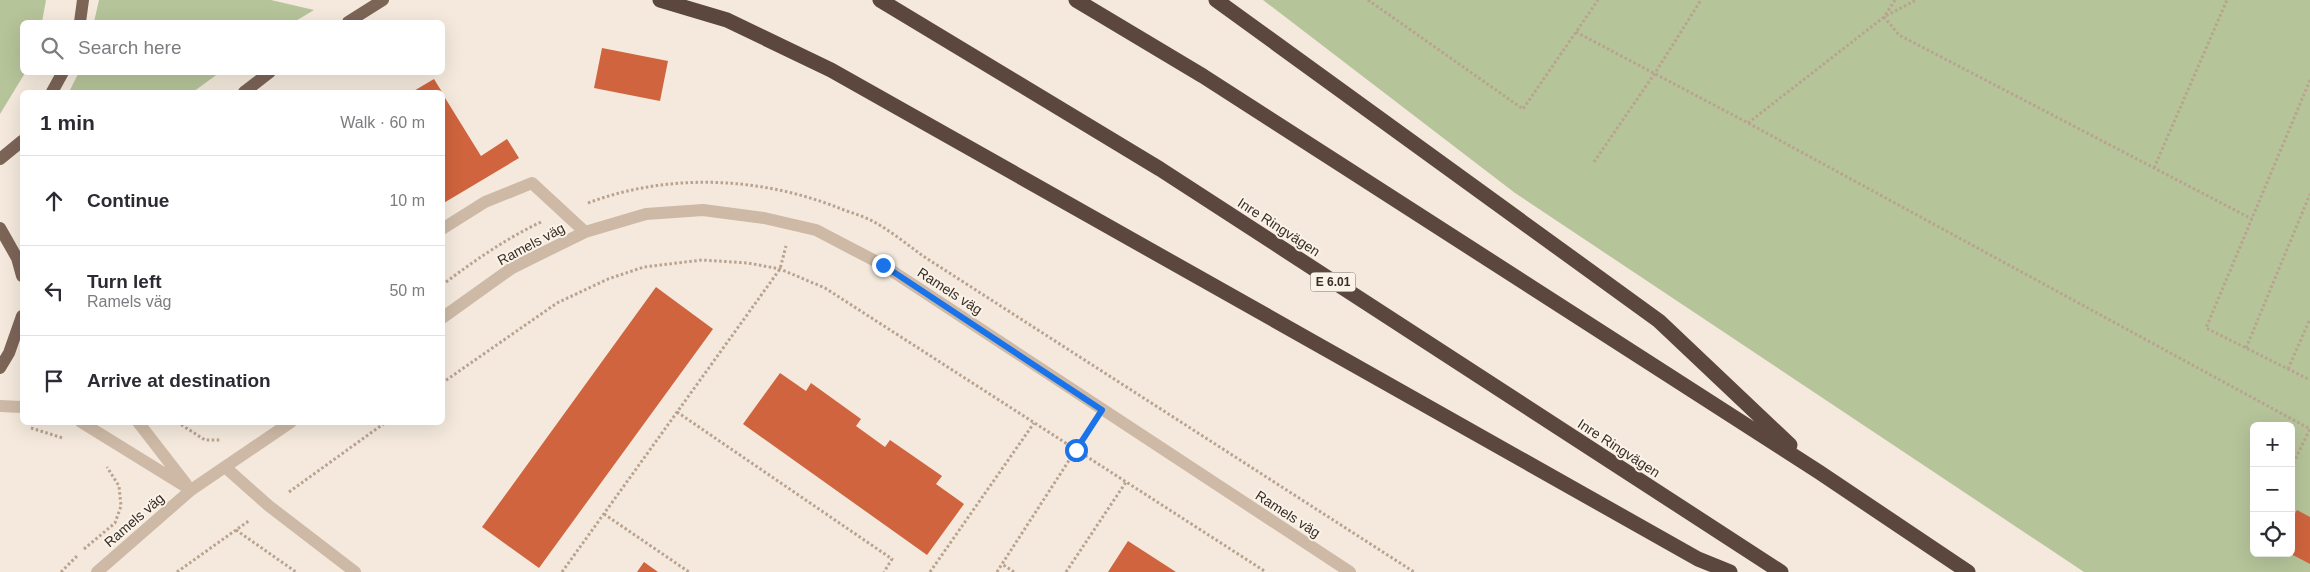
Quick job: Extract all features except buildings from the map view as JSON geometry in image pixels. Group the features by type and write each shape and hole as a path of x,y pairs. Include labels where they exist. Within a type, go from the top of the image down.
{"highway":[{"path":"660,0 727,20 831,70 1698,559 1730,572"},
{"name":"Inre Ringvägen","path":"880,0 1160,169 1781,572"},
{"path":"1076,0 1204,76 1819,472 1968,572"},
{"path":"1216,0 1659,321 1819,472"}],"main road":[{"path":"80,20 84,0"},
{"path":"351,20 383,0"},
{"path":"53,90 60,75"},
{"path":"247,90 266,75"},
{"path":"0,159 20,143"},
{"path":"0,228 18,258 20,267"},
{"path":"0,368 20,326"}],"street":[{"path":"445,227 485,202 532,183 585,232"},
{"name":"Ramels väg","path":"445,316 512,268 585,232 646,214 704,210 764,218 816,230 883,265 1350,572"},
{"path":"0,406 20,407"},
{"name":"Ramels väg","path":"86,425 191,490"},
{"path":"140,425 191,490"},
{"name":"Ramels väg","path":"96,572 191,490 286,425"},
{"path":"225,466 269,506 355,572"}],"path":[{"path":"1368,0 1524,109 1598,0"},
{"path":"1594,162 1655,73 1700,0"},
{"path":"1884,17 1895,0"},
{"path":"1748,123 1884,17 1916,0"},
{"path":"2154,168 2227,0"},
{"path":"1884,17 1898,35 2252,219"},
{"path":"1576,32 1748,123 2310,429 2291,467"},
{"path":"2310,80 2206,328 2310,380"},
{"path":"2246,348 2310,194"},
{"path":"562,572 780,269 792,224"},
{"path":"445,381 558,303 617,276 644,267 702,260 748,263 780,269 825,288 1266,572"},
{"path":"2288,370 2310,319"},
{"path":"996,572 1102,410"},
{"path":"677,412 892,560 884,572"},
{"path":"930,572 1034,423"},
{"path":"182,425 204,440 222,440 230,437"},
{"path":"24,428 31,428 69,440"},
{"path":"61,572 96,536 115,523 121,506 119,486 104,464"},
{"path":"1066,572 1126,482"},
{"path":"604,514 689,572"},
{"path":"236,530 296,572"},
{"path":"1002,564 1014,572"}],"green space":[{"path":"0,0 46,0 42,20 20,20 20,75 24,75 0,114"},
{"path":"99,0 271,0 314,10 297,20 94,20"},
{"path":"1263,0 2310,0 2310,572 2084,572 1515,193"},
{"path":"78,75 216,75 196,90 70,90"}],"route":[{"path":"883,265 1102,410 1076,450"}]}
